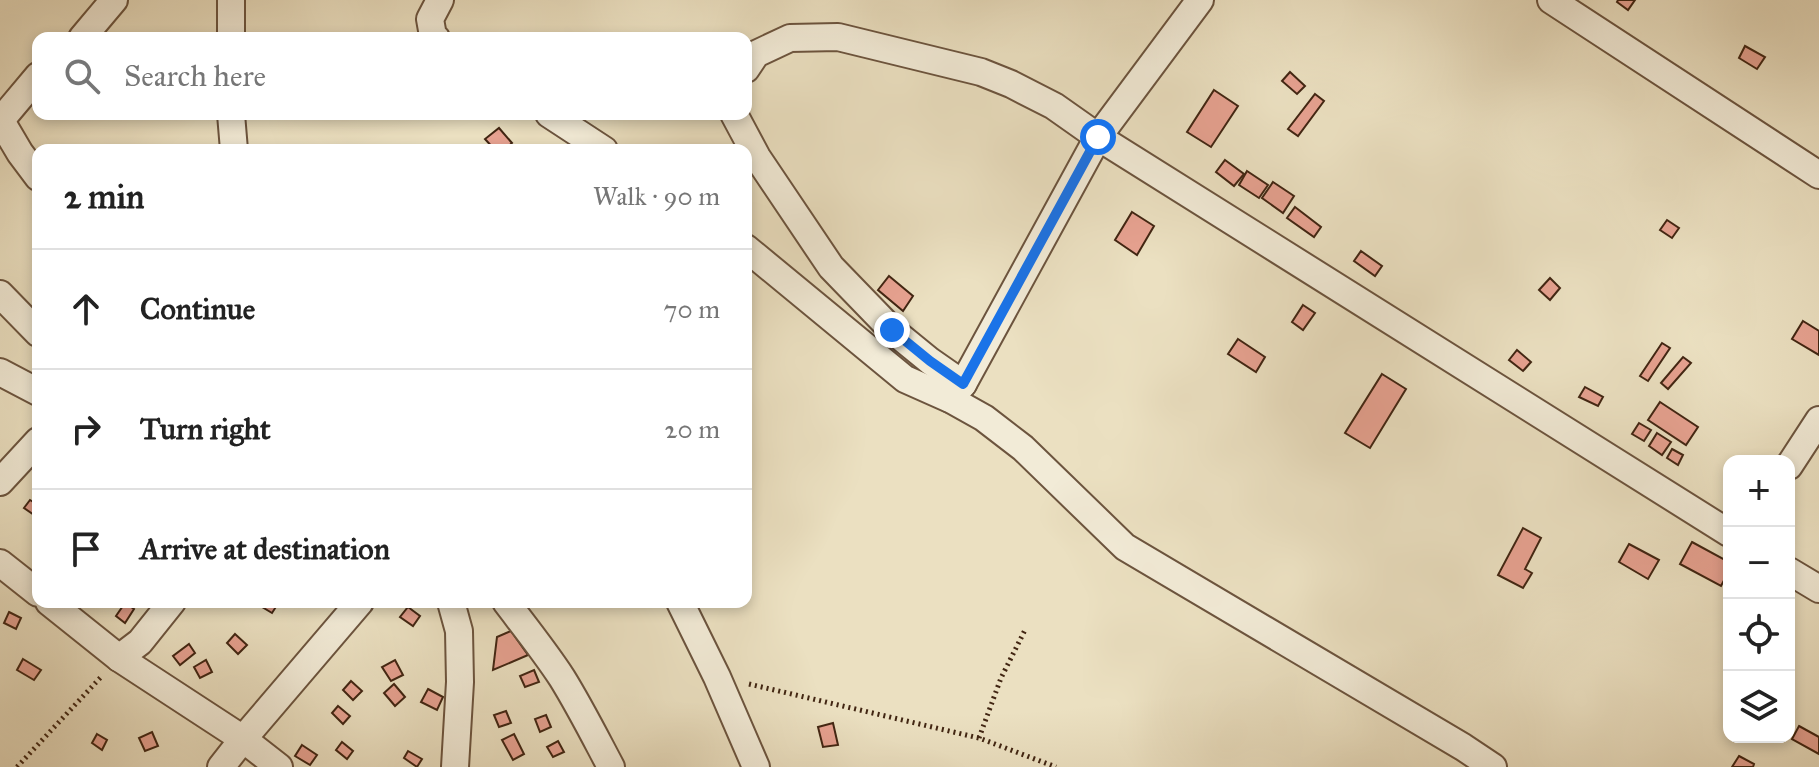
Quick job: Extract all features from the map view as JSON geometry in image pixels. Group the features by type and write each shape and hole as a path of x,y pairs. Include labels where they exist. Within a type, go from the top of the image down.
{"street":[{"path":"87,32 114,0"},
{"path":"231,0 231,32"},
{"path":"432,32 430,19 440,0"},
{"path":"956,392 1098,137 1198,0"},
{"path":"1551,0 1819,175"},
{"path":"752,60 756,54 790,38 838,37 981,72 1011,84 1054,106 1098,137 1723,529"},
{"path":"32,83 0,120 32,169"},
{"path":"232,120 234,144"},
{"path":"557,120 589,144"},
{"path":"737,120 750,144"},
{"path":"752,148 831,267 892,330 930,361 956,392 1023,448 1125,547 1493,767"},
{"path":"752,253 905,379 956,392"},
{"path":"0,294 32,327"},
{"path":"0,372 32,389"},
{"path":"1795,457 1819,420"},
{"path":"0,482 32,447"},
{"path":"0,563 32,588"},
{"path":"1795,575 1819,589"},
{"path":"56,608 119,658 243,739 279,767"},
{"path":"119,658 140,642 167,608"},
{"path":"221,767 355,608"},
{"path":"453,608 459,631 460,682 455,767"},
{"path":"510,608 562,677 611,767"},
{"path":"683,608 756,767"}],"path":[{"path":"979,738 1001,678 1025,630"},
{"path":"17,767 119,658"},
{"path":"717,677 979,738 1056,767"}],"building":[{"path":"1618,0 1635,0 1628,10"},
{"path":"1745,46 1765,57 1757,69 1739,58"},
{"path":"1290,72 1305,86 1297,94 1282,81"},
{"path":"1214,90 1238,106 1211,147 1187,132"},
{"path":"1315,94 1324,101 1298,136 1288,129"},
{"path":"499,128 512,143 490,144 485,139"},
{"path":"1225,160 1244,174 1234,186 1216,172"},
{"path":"1247,171 1268,185 1259,198 1239,185"},
{"path":"1273,182 1294,196 1283,213 1262,198"},
{"path":"1295,207 1321,227 1314,237 1287,218"},
{"path":"1132,212 1154,226 1137,255 1115,240"},
{"path":"1667,220 1679,228 1672,238 1660,230"},
{"path":"1361,251 1382,266 1375,276 1354,261"},
{"path":"889,276 913,296 903,311 878,290"},
{"path":"1550,278 1560,288 1550,300 1539,290"},
{"path":"1303,305 1315,313 1303,330 1292,322"},
{"path":"1803,321 1819,331 1819,355 1792,339"},
{"path":"1238,339 1265,357 1256,372 1228,354"},
{"path":"1662,343 1670,348 1648,381 1640,376"},
{"path":"1517,350 1531,362 1523,371 1509,360"},
{"path":"1683,357 1691,363 1668,389 1661,383"},
{"path":"1382,374 1406,389 1370,448 1345,433"},
{"path":"1585,387 1603,397 1598,406 1579,397"},
{"path":"1660,402 1698,427 1686,445 1648,420"},
{"path":"1639,423 1651,430 1644,441 1632,434"},
{"path":"1657,433 1671,442 1662,455 1649,446"},
{"path":"1672,449 1683,455 1678,465 1667,458"},
{"path":"30,500 32,501 32,514 24,508"},
{"path":"1523,528 1541,538 1525,569 1532,573 1523,588 1498,575"},
{"path":"1692,542 1723,559 1723,582 1721,586 1680,564"},
{"path":"1629,544 1659,560 1648,579 1619,562"},
{"path":"122,608 134,609 125,623 116,616"},
{"path":"407,608 420,616 413,626 400,617"},
{"path":"9,612 21,618 16,629 4,623"},
{"path":"511,631 528,655 493,670 497,637"},
{"path":"235,634 247,645 238,654 227,643"},
{"path":"189,644 195,653 180,665 173,656"},
{"path":"23,659 41,670 34,680 17,670"},
{"path":"206,660 212,672 200,678 194,667"},
{"path":"395,660 403,675 391,681 382,667"},
{"path":"534,670 539,682 525,687 520,676"},
{"path":"351,681 362,691 353,700 343,690"},
{"path":"394,684 405,697 395,706 384,693"},
{"path":"428,689 443,697 437,710 421,702"},
{"path":"338,706 350,716 343,724 332,713"},
{"path":"506,711 511,723 499,727 494,715"},
{"path":"546,715 551,727 540,732 535,719"},
{"path":"833,723 838,745 823,747 818,727"},
{"path":"1799,726 1819,737 1819,754 1795,741"},
{"path":"152,732 158,746 145,751 139,738"},
{"path":"97,734 107,740 102,750 92,743"},
{"path":"514,734 524,754 513,760 502,740"},
{"path":"558,741 564,752 553,757 547,747"},
{"path":"342,742 353,751 347,759 336,750"},
{"path":"302,745 317,755 310,765 295,756"},
{"path":"408,751 422,759 417,767 404,758"},
{"path":"1739,756 1754,764 1753,767 1732,767"}],"route":[{"path":"892,330 963,384 1098,137"}]}
